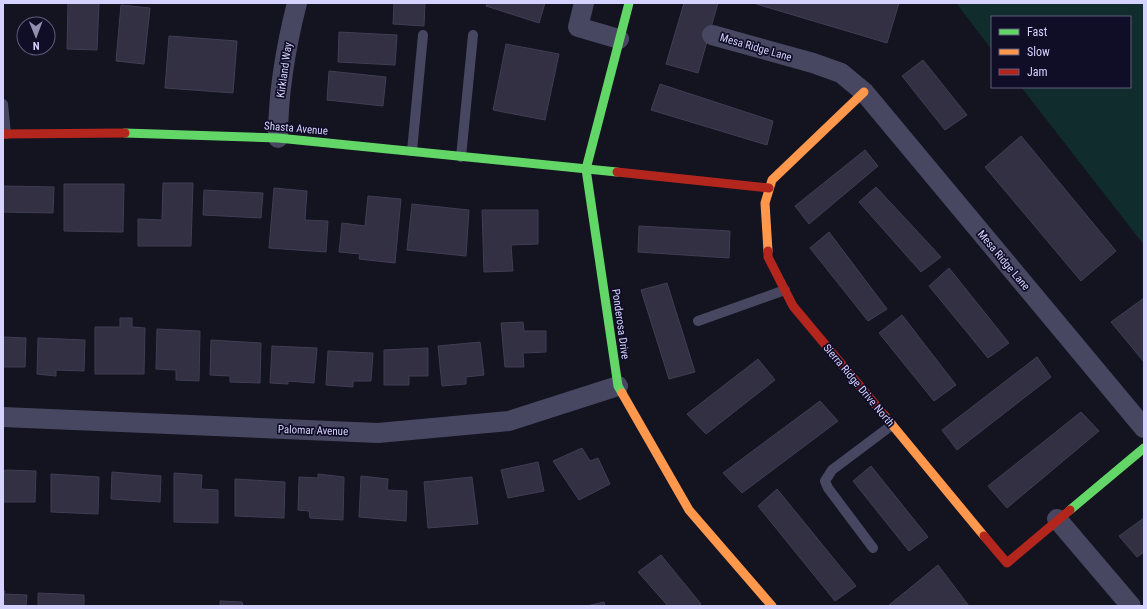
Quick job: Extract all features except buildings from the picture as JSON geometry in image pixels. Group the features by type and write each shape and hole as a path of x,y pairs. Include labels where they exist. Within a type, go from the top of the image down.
{"street":[{"name":"Kirkland Way","path":"278,138 278,116 288,43 297,3"},
{"path":"584,3 578,27 619,39"},
{"name":"Ponderosa Drive","path":"629,3 586,169 618,386 689,510 770,605"},
{"name":"Mesa Ridge Lane","path":"712,35 813,63 841,74 864,92 1144,428"},
{"path":"586,169 769,188 772,180 788,162 864,92"},
{"name":"Shasta Avenue","path":"4,134 71,132 195,134 278,138 586,169"},
{"name":"Sierra Ridge Drive North","path":"769,188 764,203 768,257 793,306 1007,563 1057,519"},
{"name":"Palomar Avenue","path":"3,417 378,433 508,421 618,386"},
{"path":"1130,606 1057,519 1144,448"}],"lane":[{"path":"412,151 423,35"},
{"path":"461,157 473,35"},
{"path":"3,104 4,134"},
{"path":"698,321 785,290"},
{"path":"873,548 828,488 825,481 832,470 892,425"}],"green space":[{"path":"956,3 1144,3 1144,245 1022,88 1131,88 1131,16 991,16 991,49"}],"traffic: fast":[{"path":"622,393 618,386 586,169 629,3"},
{"path":"125,133 278,138 617,172"},
{"path":"1070,510 1144,448"}],"traffic: slow":[{"path":"768,251 765,203 772,180 864,92"},
{"path":"622,393 689,510 772,606"},
{"path":"884,415 984,536"}],"traffic: jam":[{"path":"3,134 125,133"},
{"path":"617,172 769,188"},
{"path":"768,251 768,257 793,306 884,415"},
{"path":"984,536 1007,563 1070,510"}]}
